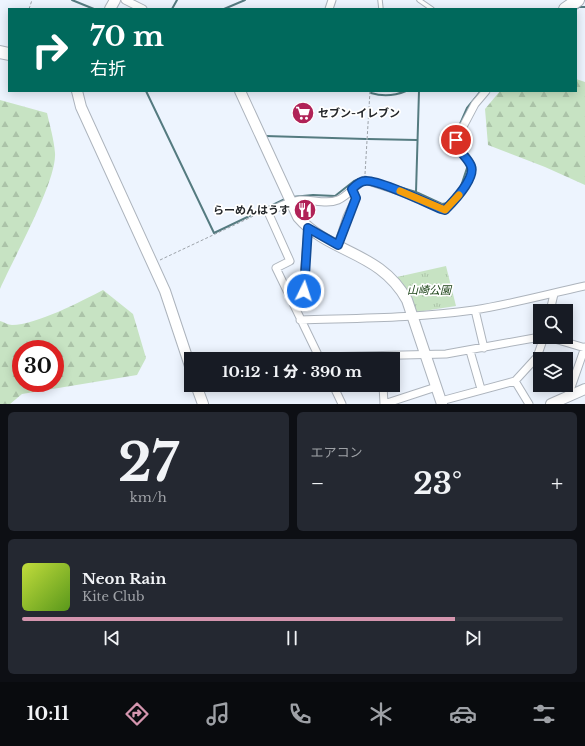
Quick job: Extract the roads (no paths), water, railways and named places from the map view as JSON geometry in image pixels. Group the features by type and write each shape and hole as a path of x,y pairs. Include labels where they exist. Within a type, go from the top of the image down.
{"highway":[{"path":"566,8 577,0"}],"street":[{"path":"125,0 141,8"},
{"path":"77,92 81,107 165,291 185,352"},
{"path":"240,92 298,216 308,228 372,263 389,276 404,295 442,403 481,389 515,381 537,357 542,344"},
{"path":"317,352 276,268 290,261 268,212 291,202 302,200 332,202 342,198 365,180 405,193 445,210 463,190 471,173 471,165 460,152 456,140 474,104 485,92"},
{"path":"338,245 356,198 352,189"},
{"path":"290,299 304,291 308,228"},
{"path":"300,320 412,317 476,310 585,286"},
{"path":"552,304 554,294"},
{"path":"476,310 484,348"},
{"path":"400,357 470,351 533,338"},
{"path":"565,400 585,348 572,344"},
{"path":"470,351 481,389"},
{"path":"515,381 529,404"},
{"path":"383,392 384,404 436,387"},
{"path":"551,404 565,400 585,389"},
{"path":"199,392 203,404"},
{"path":"336,392 342,404"}],"lane":[{"path":"419,0 431,8"}],"waterway":[{"path":"72,0 92,8"},
{"path":"173,8 177,0"},
{"path":"226,8 245,0"},
{"path":"577,8 585,7"},
{"path":"146,92 214,233 285,199"},
{"path":"371,93 389,95 403,92"},
{"path":"416,192 419,92"},
{"path":"453,140 467,108 480,92"},
{"path":"265,136 366,139"},
{"path":"368,139 417,140"},
{"path":"454,146 459,154"},
{"path":"461,186 468,165"},
{"path":"292,197 313,195 335,196 354,181 362,178"},
{"path":"369,178 416,192 442,204 448,203"}],"place":[{"name":"セブン-イレブン","path":"303,113"},
{"name":"らーめんはうす","path":"305,210"}],"park label":[{"name":"山崎公園","path":"429,290"}]}
